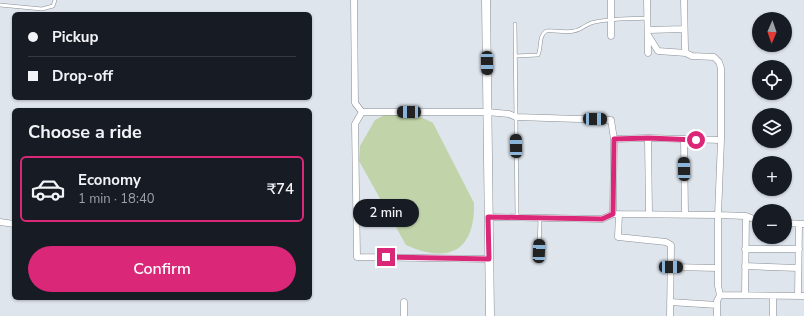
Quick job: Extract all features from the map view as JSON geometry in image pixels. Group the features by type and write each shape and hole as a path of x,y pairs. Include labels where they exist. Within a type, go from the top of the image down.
{"street":[{"path":"354,0 355,104 362,112 488,112 509,114 516,117 610,120 614,139 618,237 668,242 671,249 670,316"},
{"path":"486,0 490,316"},
{"path":"611,0 611,36"},
{"path":"647,0 648,53"},
{"path":"684,0 686,53"},
{"path":"648,33 684,29"},
{"path":"648,33 658,51 686,53 692,56 714,57 719,62 722,78 718,215 718,286 720,295 717,301 717,316"},
{"path":"362,112 355,124 357,257 489,259"},
{"path":"614,139 648,138 721,140"},
{"path":"648,138 649,214"},
{"path":"684,139 685,214"},
{"path":"488,217 602,219 616,214 685,214 746,216 752,218"},
{"path":"744,295 746,216"},
{"path":"0,222 12,224"},
{"path":"720,295 801,296 798,268 798,249 802,224 792,223"},
{"path":"745,249 798,249"},
{"path":"745,266 798,268"},
{"path":"671,267 718,268"},
{"path":"773,296 773,316"},
{"path":"404,302 404,316"},
{"path":"670,302 717,305"}],"lane":[{"path":"0,5 42,9 53,6 55,0"},
{"path":"515,56 538,55 541,36 546,32 573,32 580,30 589,24 612,19 647,18"},
{"path":"515,24 517,217"},
{"path":"539,251 540,218"}],"green space":[{"path":"386,114 417,115 433,123 474,203 473,220 470,233 464,243 456,250 446,253 434,253 421,251 406,245 359,161 360,146 375,120"}],"route":[{"path":"386,257 489,259 488,217 602,219 613,214 614,139 648,138 696,140"}]}
